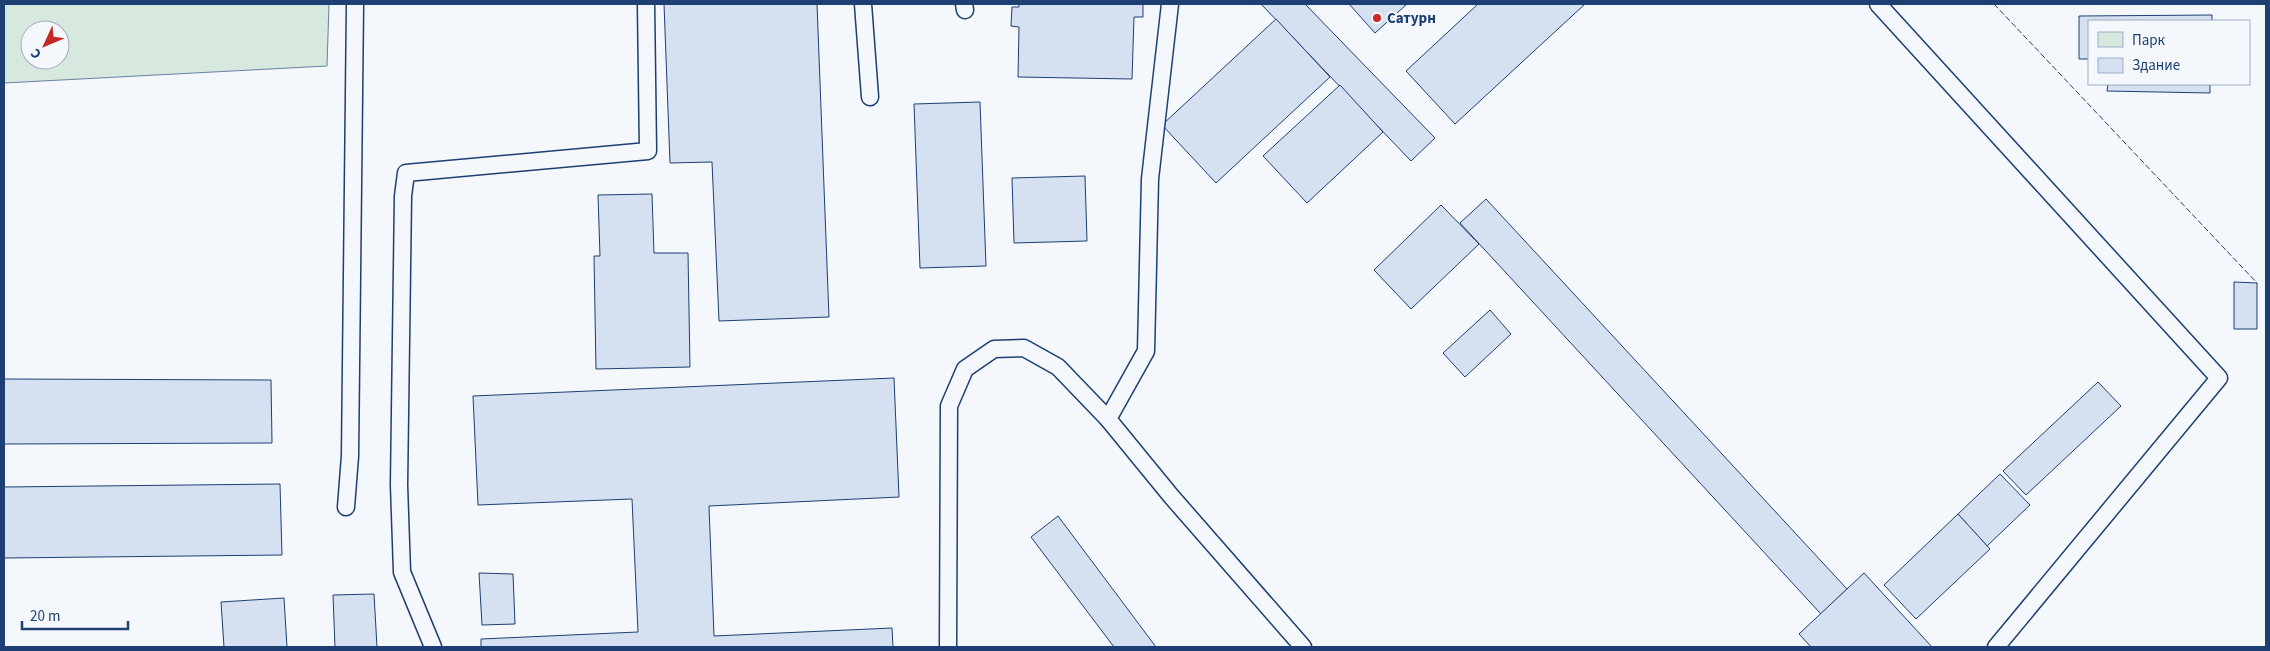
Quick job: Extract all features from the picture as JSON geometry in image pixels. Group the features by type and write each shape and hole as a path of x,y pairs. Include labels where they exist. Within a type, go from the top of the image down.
{"lane":[{"path":"346,507 350,456 355,4"},
{"path":"433,647 402,572 399,485 402,196 406,173 648,151 646,4"},
{"path":"863,4 870,97"},
{"path":"1108,419 1146,351 1150,179 1170,4"},
{"path":"1878,4 2219,378 1996,647"},
{"path":"948,647 949,406 965,369 994,349 1024,348 1058,367 1108,419 1171,496 1303,647"}],"green space":[{"path":"4,4 329,4 327,66 4,83"}],"building":[{"path":"664,4 817,4 829,317 719,321 712,162 670,163"},
{"path":"1019,4 1143,4 1143,17 1134,17 1132,79 1018,77 1019,27 1011,26 1012,7 1019,7"},
{"path":"1261,4 1305,4 1435,138 1411,161"},
{"name":"Сатурн","path":"1349,4 1407,4 1375,33"},
{"path":"1478,4 1585,4 1455,124 1406,71"},
{"path":"2212,15 2212,20 2088,20 2088,59 2079,59 2079,16"},
{"path":"1276,19 1330,77 1216,183 1162,125"},
{"path":"1340,85 1383,132 1307,203 1263,156"},
{"path":"2108,85 2210,85 2210,93 2107,91"},
{"path":"980,102 986,266 920,268 914,104"},
{"path":"1085,176 1087,241 1014,243 1012,178"},
{"path":"652,194 654,253 688,253 690,367 596,369 594,256 600,256 598,195"},
{"path":"1486,199 1847,589 1821,614 1460,223"},
{"path":"1441,205 1479,244 1411,309 1374,270"},
{"path":"2234,282 2257,283 2257,329 2234,329"},
{"path":"1490,310 1511,334 1465,377 1443,353"},
{"path":"894,378 899,497 709,506 714,636 892,628 893,647 481,647 481,639 638,632 632,499 478,505 473,396"},
{"path":"4,379 271,380 272,443 4,444"},
{"path":"2098,382 2121,406 2026,495 2003,471"},
{"path":"2000,474 2030,505 1987,546 1958,514"},
{"path":"280,484 282,555 4,558 4,487"},
{"path":"1958,514 1990,549 1916,619 1884,585"},
{"path":"1058,516 1156,647 1114,647 1031,537"},
{"path":"479,573 513,574 515,624 482,625"},
{"path":"1864,573 1932,647 1811,647 1799,634"},
{"path":"374,594 377,647 335,647 333,595"},
{"path":"284,598 287,647 224,647 221,602"}],"fence":[{"path":"1994,4 2257,283"}],"place":[{"name":"Сатурн","path":"1377,18"}]}
